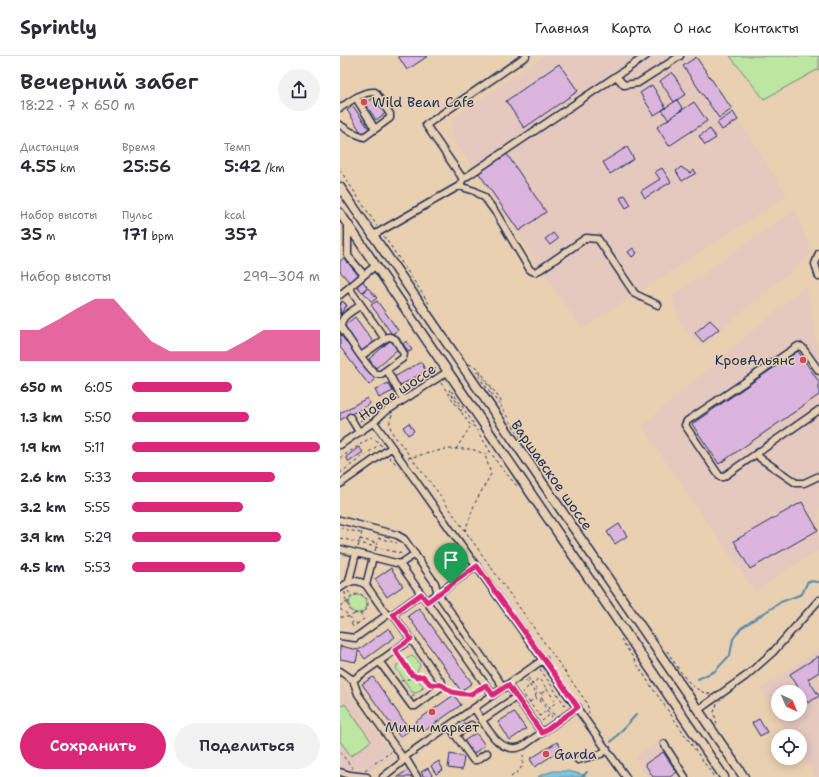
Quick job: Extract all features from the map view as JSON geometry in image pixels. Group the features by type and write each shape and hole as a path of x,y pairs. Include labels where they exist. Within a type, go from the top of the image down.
{"main road":[{"name":"Варшавское шоссе","path":"340,187 372,236 744,777"},
{"name":"Варшавское шоссе","path":"340,213 724,777"}],"street":[{"path":"463,179 426,124 526,56"},
{"path":"372,236 459,186 463,179 646,56"},
{"path":"616,76 624,85 638,83 680,56"},
{"path":"340,108 361,94 369,91 375,92 390,114 390,118 364,137 351,132 340,125"},
{"path":"356,98 375,129"},
{"path":"459,186 475,191 485,198 496,213 530,270 534,272 541,269 586,238 598,239 635,294 658,305"},
{"path":"348,226 348,256 364,276"},
{"path":"819,253 815,264 819,277"},
{"path":"340,295 376,266"},
{"path":"348,288 385,339"},
{"path":"361,305 344,318 341,325 362,356 376,374 381,374 387,370 403,358 404,354 393,337 388,337 362,356"},
{"path":"819,371 802,347 798,346 687,421 685,426 720,477 723,477 819,410"},
{"path":"387,370 403,400"},
{"name":"Новое шоссе","path":"340,444 374,422 382,414 403,400 413,398 447,372"},
{"path":"350,418 359,432"},
{"path":"374,422 544,659 626,777"},
{"path":"340,484 392,447"},
{"path":"757,454 760,458 796,483 804,483 819,476"},
{"path":"340,520 400,536 406,541 414,555 435,583 438,594 542,733"},
{"path":"340,549 400,564 493,695"},
{"path":"345,586 356,553"},
{"path":"400,564 414,555"},
{"path":"366,585 373,558"},
{"path":"427,602 477,566"},
{"path":"345,586 358,581 366,585 411,639 442,685 439,689 415,706 410,706 379,661"},
{"path":"340,636 355,638 421,594"},
{"path":"698,710 720,696 746,676 773,652 819,600"},
{"path":"353,680 411,639"},
{"path":"383,777 402,762 404,758 544,659"},
{"path":"340,671 353,680 358,694 417,777"},
{"path":"482,720 516,697"},
{"path":"474,708 501,745 511,749 523,746 578,707"},
{"path":"455,735 471,725"},
{"path":"449,726 472,760 477,760 487,753"},
{"path":"664,744 685,777"},
{"path":"578,760 601,754 607,750"},
{"path":"340,772 367,777"}],"path":[{"path":"340,170 434,310"},
{"path":"469,364 478,368 501,401 500,407 526,446"},
{"path":"493,390 492,391 478,371 476,372 499,404 501,404"},
{"path":"440,381 471,426 474,426 506,474 517,486"},
{"path":"456,449 473,423 450,389 448,390 462,410 460,411"},
{"path":"394,412 391,417 390,429 588,702 589,715"},
{"path":"340,458 370,438 375,439 380,444 396,466 411,456 446,449 471,449 485,454"},
{"path":"340,473 380,444"},
{"path":"485,454 490,451"},
{"path":"465,531 475,503 491,474 485,454"},
{"path":"356,553 363,526"},
{"path":"340,528 361,534"},
{"path":"340,538 414,555"},
{"path":"373,558 378,538 397,542"},
{"path":"360,539 376,544"},
{"path":"345,586 352,597"},
{"path":"345,586 345,597 347,603 350,610 356,614"},
{"path":"340,605 347,603 355,595 364,596 368,602 366,611 360,614 340,617"},
{"path":"340,609 349,616 352,621 356,622 356,625"},
{"path":"352,621 352,626 354,627 364,619 360,614"},
{"path":"621,639 714,777"},
{"path":"665,648 687,680 696,690 703,693 720,696 714,712 718,728"},
{"path":"395,650 412,675 416,677"},
{"path":"523,674 538,692 542,693"},
{"path":"523,674 536,694 536,698"},
{"path":"394,683 423,676 430,684 442,685 452,692 463,694 471,694 486,685"},
{"path":"406,700 438,678"},
{"path":"539,679 556,701 540,716 529,702 523,691 532,684 539,679"},
{"path":"542,693 547,689"},
{"path":"542,693 542,698 553,713 557,722"},
{"path":"529,702 536,698"},
{"path":"536,698 540,700 550,715 557,722"},
{"path":"536,725 553,713"},
{"path":"511,777 521,769 523,761 523,746"},
{"path":"362,770 366,770 396,748"},
{"path":"340,752 352,769 355,770"}],"shaded area":[{"path":"544,56 695,56 787,195 582,329 451,136 454,117"},
{"path":"795,210 812,253 701,346 680,322 672,296"},
{"path":"806,286 819,351 819,551 787,569 755,592 642,426"},
{"path":"819,649 819,777 816,777 807,763 807,729 786,729 781,721 807,721 807,685 771,685 771,705 761,689"},
{"path":"340,683 393,756 367,774 344,771 340,769"},
{"path":"664,738 687,772 681,777 648,777 635,757"}],"green space":[{"path":"730,56 819,56 819,69 764,99"},
{"path":"358,595 364,598 367,604 364,610 358,613 352,610 349,604 352,598"},
{"path":"411,656 416,659 420,665 416,676 423,686 422,689 415,693 412,692 396,668 397,665"},
{"path":"345,704 371,741 351,756 340,741 340,707"}],"water":[{"path":"553,771 567,771 585,775 585,777 538,777"}],"building":[{"path":"398,56 428,56 407,70"},
{"path":"696,57 732,109 719,118 683,66"},
{"path":"559,64 578,91 524,128 506,101"},
{"path":"672,72 686,94 674,102 660,81"},
{"path":"652,85 666,108 654,115 640,93"},
{"path":"376,97 387,112 376,120 365,103"},
{"path":"677,100 683,109 668,119 662,110"},
{"path":"694,102 707,121 669,146 657,127"},
{"path":"353,106 369,129 362,134 347,110"},
{"path":"733,112 738,120 722,130 717,123"},
{"path":"710,129 716,138 705,145 699,136"},
{"path":"627,147 634,159 610,174 603,162"},
{"path":"506,153 546,212 519,231 478,172"},
{"path":"681,167 690,173 694,170 696,173 682,181 676,171"},
{"path":"662,168 671,182 645,198 641,191 660,179 655,172"},
{"path":"625,195 631,205 626,208 620,198"},
{"path":"553,233 558,239 550,245 545,239"},
{"path":"633,248 637,253 632,257 628,252"},
{"path":"344,258 359,276 350,283 340,271 340,261"},
{"path":"362,280 367,287 362,292 356,285"},
{"path":"368,288 377,298 372,302 363,292"},
{"path":"342,301 347,305 340,315 340,306"},
{"path":"342,301 347,305 340,315 340,304"},
{"path":"377,301 398,330 392,334 371,305"},
{"path":"355,317 374,343 361,352 344,329 345,325"},
{"path":"710,320 719,329 703,342 695,333"},
{"path":"340,334 375,380 369,385 340,347"},
{"path":"391,340 398,349 376,368 369,359"},
{"path":"406,341 412,350 409,352 403,344"},
{"path":"798,351 819,382 819,395 719,464 692,424"},
{"path":"421,362 426,371 399,386 394,377"},
{"path":"388,383 393,391 379,398 375,390"},
{"path":"367,398 370,404 340,420 340,413"},
{"path":"409,423 414,431 408,435 403,427"},
{"path":"359,447 363,452 349,462 346,457"},
{"path":"802,502 818,530 750,569 734,541"},
{"path":"619,524 627,536 615,544 607,532"},
{"path":"391,568 403,586 387,597 375,579"},
{"path":"419,608 472,683 461,691 408,616"},
{"path":"389,628 395,637 365,659 359,651 356,662 340,659 340,646 358,650"},
{"path":"819,656 819,672 808,679 819,696 808,703 807,685 797,685 790,674"},
{"path":"373,677 410,730 400,737 362,684"},
{"path":"454,695 461,705 423,732 415,722"},
{"path":"514,712 526,729 510,740 498,722"},
{"path":"759,719 767,732 760,736 752,723"},
{"path":"476,733 485,745 473,754 464,741"},
{"name":"Garda","path":"557,742 562,749 535,767 530,759"},
{"path":"663,752 677,772 670,777 653,777 645,764"},
{"path":"450,754 464,757 462,770 448,768"},
{"path":"439,761 443,770 436,774 431,766"},
{"path":"428,768 432,775 430,777 424,777 421,772"},
{"path":"408,770 413,777 397,777"}],"waterway":[{"path":"698,679 715,671 730,655 733,639 741,628 781,602 802,594 808,581 819,582"},
{"path":"611,742 636,715"},
{"path":"582,777 587,772"}],"place":[{"name":"Wild Bean Cafe","path":"364,102"},
{"name":"КровАльянс","path":"803,360"},
{"name":"Мини маркет","path":"432,712"},
{"name":"Garda","path":"546,754"}],"route":[{"path":"477,566 578,707 542,733 508,685 493,695 486,685 471,694 463,694 452,692 442,685 430,684 423,676 416,677 412,675 395,650 411,639 393,614 421,594 427,602 451,584 477,566"}]}
